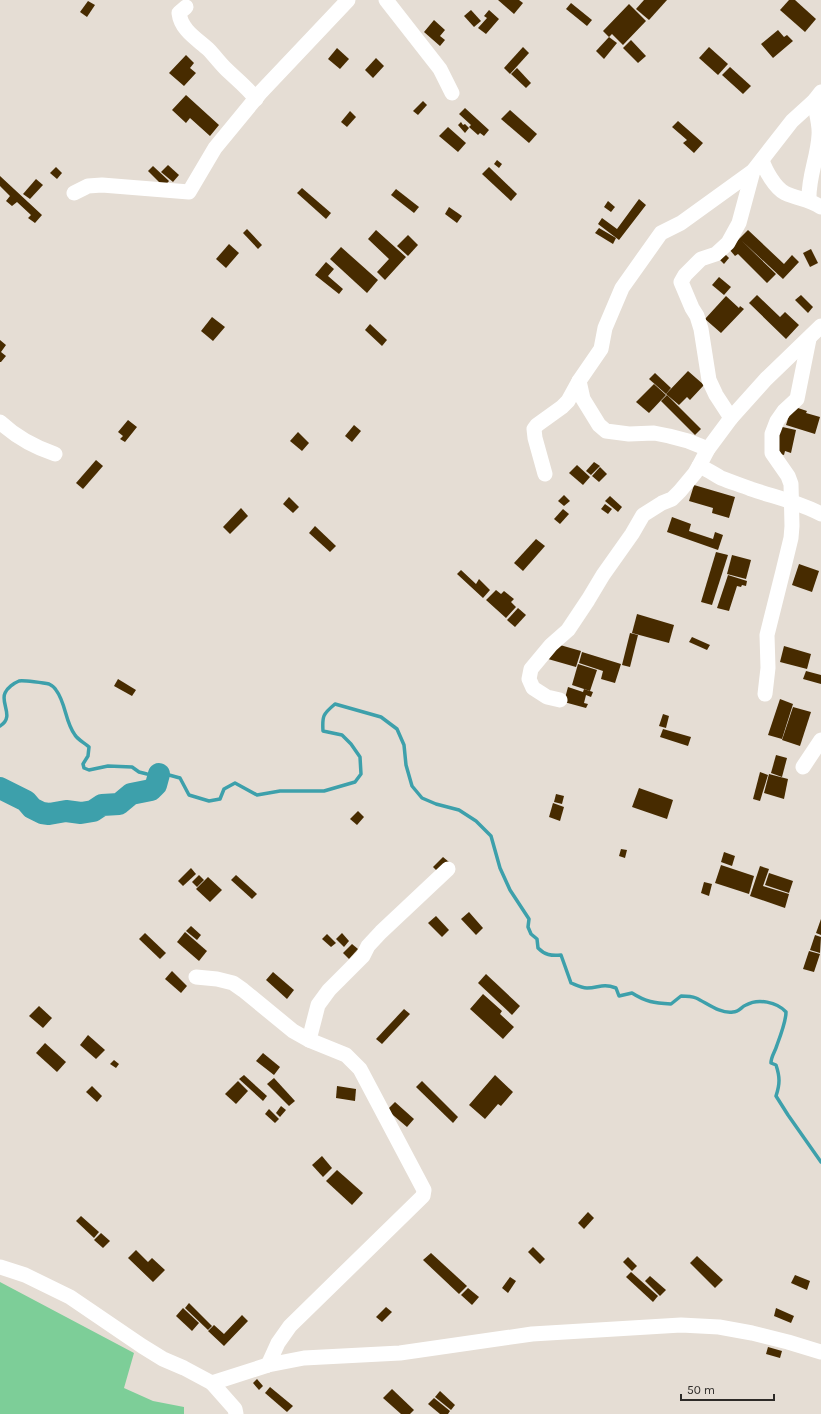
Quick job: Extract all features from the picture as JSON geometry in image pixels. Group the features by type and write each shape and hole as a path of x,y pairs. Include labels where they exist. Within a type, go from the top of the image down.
{"street":[{"path":"74,193 88,186 102,185 189,192 215,148 261,92 348,0"},
{"path":"386,0 440,69 452,92"},
{"path":"186,8 179,13 187,31 209,50 223,66 250,91 256,99"},
{"path":"544,474 534,429 537,425 562,407 568,400 601,349 605,328 622,288 661,233 681,223 758,165 792,121 818,97"},
{"path":"815,203 810,178 819,136 818,97"},
{"path":"758,165 783,192 815,203"},
{"path":"731,418 716,395 709,380 701,329 682,282 685,275 701,259 716,254 728,243 734,234 758,165"},
{"path":"560,700 547,697 533,688 529,679 531,669 550,645 568,630 643,515 662,503 672,499 680,491 695,473 708,449 731,418 766,379 821,326"},
{"path":"765,694 768,668 767,635 791,538 792,503 791,484 788,476 772,453 772,434 777,421 784,411 797,399 808,339"},
{"path":"579,381 583,400 599,425 606,431 624,434 654,433 688,441 708,449"},
{"path":"0,422 11,432 33,445 55,454"},
{"path":"699,466 730,481 751,489 780,497 821,514"},
{"path":"803,767 821,740"},
{"path":"309,1040 318,1006 329,990 363,956 368,946 381,932 448,869"},
{"path":"196,977 217,979 233,983 293,1031 309,1040 346,1055 360,1069 424,1190 423,1196 290,1326 278,1343 268,1365"},
{"path":"0,1267 25,1275 70,1297 163,1359 212,1383 235,1409 236,1414"},
{"path":"212,1383 268,1365 304,1358 400,1353 532,1334 681,1325 719,1327 752,1333 821,1352"}],"green space":[{"path":"0,1282 134,1353 124,1388 153,1401 184,1407 184,1414 0,1414"}],"building":[{"path":"498,0 519,0 523,3 514,14"},
{"path":"644,0 667,0 649,20 636,9"},
{"path":"789,0 795,0 816,19 805,32 780,10"},
{"path":"88,1 95,5 87,17 80,12"},
{"path":"571,3 592,20 587,26 566,9"},
{"path":"629,4 646,21 623,45 612,34 609,37 603,31"},
{"path":"471,10 481,21 474,27 464,16"},
{"path":"489,10 499,19 486,34 478,28 487,18 484,16"},
{"path":"434,20 445,30 440,36 445,40 440,46 424,32"},
{"path":"778,30 784,37 787,35 793,41 773,58 761,44"},
{"path":"609,37 617,43 604,59 596,51"},
{"path":"631,40 646,56 638,63 623,48"},
{"path":"523,47 529,53 510,74 504,68"},
{"path":"709,47 728,64 718,75 699,58"},
{"path":"337,48 349,59 340,69 328,59"},
{"path":"186,55 194,63 190,68 196,73 184,86 169,73"},
{"path":"376,58 384,66 373,78 365,70"},
{"path":"730,67 751,86 743,94 722,75"},
{"path":"517,68 531,83 526,88 511,74"},
{"path":"186,95 219,125 210,136 190,118 186,123 172,110"},
{"path":"423,101 427,105 418,115 413,111"},
{"path":"465,108 489,130 484,136 480,133 478,135 469,127 471,125 459,114"},
{"path":"510,110 537,134 529,143 501,119"},
{"path":"350,111 356,117 347,127 341,122"},
{"path":"678,121 703,143 694,153 683,143 687,140 672,127"},
{"path":"461,122 469,128 465,133 458,125"},
{"path":"448,127 466,143 458,152 439,136"},
{"path":"497,160 502,164 499,168 494,164"},
{"path":"168,165 179,175 173,182 161,172"},
{"path":"153,166 169,181 164,187 148,171"},
{"path":"56,167 62,173 57,179 50,173"},
{"path":"489,167 517,194 511,201 482,174"},
{"path":"0,176 42,215 35,223 28,218 31,215 17,202 12,206 6,201 10,196 0,186"},
{"path":"36,179 43,185 30,199 23,194"},
{"path":"302,188 331,213 326,219 297,193"},
{"path":"396,189 419,207 414,213 391,195"},
{"path":"639,199 646,205 619,240 598,224 602,218 617,229"},
{"path":"608,201 615,207 611,212 604,207"},
{"path":"449,207 462,216 457,223 445,214"},
{"path":"599,228 616,238 613,244 595,233"},
{"path":"247,229 262,245 258,249 243,233"},
{"path":"376,230 406,257 385,280 377,272 389,259 368,239"},
{"path":"748,230 784,264 792,255 799,262 783,279 742,241 776,274 767,283 738,254 735,256 729,249"},
{"path":"408,235 418,245 408,256 397,246"},
{"path":"229,244 239,253 226,268 216,259"},
{"path":"341,247 378,280 367,293 330,259"},
{"path":"811,249 818,263 810,267 803,253"},
{"path":"725,254 729,258 724,264 720,260"},
{"path":"326,262 334,269 328,276 343,289 339,294 315,275"},
{"path":"719,277 731,287 724,295 712,285"},
{"path":"757,295 780,317 785,312 799,325 786,339 749,303"},
{"path":"801,295 813,307 808,313 795,300"},
{"path":"726,296 739,308 740,306 744,309 721,333 705,319"},
{"path":"212,317 225,327 213,341 201,331"},
{"path":"370,324 387,340 382,346 365,330"},
{"path":"0,340 6,345 1,352 6,356 1,362 0,362"},
{"path":"688,371 704,385 690,400 687,397 679,405 666,394"},
{"path":"655,373 671,388 666,394 649,379"},
{"path":"654,384 666,395 649,413 636,402"},
{"path":"667,395 701,429 695,435 661,401"},
{"path":"792,406 807,411 806,413 820,417 815,434 786,425"},
{"path":"128,420 137,427 125,442 120,439 123,436 118,432"},
{"path":"354,425 361,431 352,442 345,436"},
{"path":"778,426 796,430 791,453 785,451 784,455 772,452"},
{"path":"298,432 309,443 302,451 290,441"},
{"path":"96,460 103,466 83,489 76,483"},
{"path":"594,462 600,466 591,475 586,471"},
{"path":"577,465 590,477 583,485 569,473"},
{"path":"600,467 607,474 599,482 592,476"},
{"path":"694,485 735,497 729,518 712,513 713,508 689,501"},
{"path":"564,495 570,501 564,506 558,501"},
{"path":"610,496 622,507 618,512 605,501"},
{"path":"289,497 299,507 293,513 283,504"},
{"path":"605,504 612,509 608,514 601,509"},
{"path":"241,508 248,516 230,534 223,527"},
{"path":"563,509 569,514 560,524 554,519"},
{"path":"672,517 691,524 689,531 713,539 715,532 723,535 718,550 667,532"},
{"path":"315,526 336,546 330,552 309,533"},
{"path":"536,539 545,546 523,571 514,563"},
{"path":"716,552 728,555 712,605 701,602"},
{"path":"732,555 751,560 746,579 727,574"},
{"path":"799,564 819,571 812,592 792,585"},
{"path":"461,570 476,584 479,579 490,590 483,598 457,574"},
{"path":"728,575 747,581 746,586 737,586 729,611 717,608"},
{"path":"496,590 501,594 504,591 514,599 511,602 516,607 506,618 486,600"},
{"path":"518,608 526,615 515,627 507,620"},
{"path":"637,614 674,625 669,643 632,633"},
{"path":"630,633 638,635 630,667 622,665"},
{"path":"692,637 710,645 707,650 689,642"},
{"path":"553,643 581,651 576,667 548,659"},
{"path":"784,646 811,654 807,669 780,662"},
{"path":"582,652 621,664 615,683 601,679 603,671 579,663"},
{"path":"578,664 597,670 590,691 572,685"},
{"path":"806,671 821,675 821,684 803,679"},
{"path":"118,679 136,690 132,696 114,686"},
{"path":"568,687 583,692 584,689 593,692 591,697 586,695 584,703 588,704 586,708 564,702"},
{"path":"780,699 793,704 782,739 768,735"},
{"path":"793,707 811,712 800,746 782,740"},
{"path":"663,714 669,716 666,728 659,726"},
{"path":"663,729 691,737 688,746 660,737"},
{"path":"776,755 787,758 782,777 771,773"},
{"path":"760,772 768,775 760,801 753,799"},
{"path":"769,774 788,779 784,799 764,793"},
{"path":"639,788 673,800 667,819 632,807"},
{"path":"556,794 564,796 562,804 554,802"},
{"path":"553,803 564,807 560,821 549,817"},
{"path":"358,811 364,817 357,825 350,819"},
{"path":"621,849 627,850 625,858 619,856"},
{"path":"724,852 735,856 732,866 721,862"},
{"path":"443,857 449,862 439,873 433,867"},
{"path":"721,865 754,876 749,894 715,883"},
{"path":"760,866 769,869 763,886 789,894 785,908 750,896"},
{"path":"191,868 196,874 183,886 178,881"},
{"path":"769,873 793,881 789,893 765,885"},
{"path":"199,875 204,880 197,887 192,882"},
{"path":"236,875 257,894 252,899 231,880"},
{"path":"208,877 222,890 210,902 196,889"},
{"path":"704,882 712,884 709,896 701,893"},
{"path":"469,912 483,928 476,935 461,919"},
{"path":"436,916 449,930 442,937 428,923"},
{"path":"821,919 821,935 816,933"},
{"path":"191,926 201,935 197,940 186,931"},
{"path":"185,932 207,951 199,961 177,942"},
{"path":"145,933 166,953 160,959 139,939"},
{"path":"342,933 349,941 344,947 336,939"},
{"path":"327,934 336,943 331,947 322,939"},
{"path":"815,935 821,937 820,953 810,950"},
{"path":"352,944 358,949 349,959 343,953"},
{"path":"809,951 820,954 814,972 803,969"},
{"path":"172,971 187,986 181,993 165,979"},
{"path":"273,972 294,990 287,999 266,980"},
{"path":"486,974 520,1006 512,1015 478,983"},
{"path":"483,994 502,1011 500,1014 514,1027 503,1039 470,1009"},
{"path":"39,1006 52,1018 43,1028 29,1016"},
{"path":"404,1009 410,1014 382,1044 376,1039"},
{"path":"88,1035 105,1050 96,1059 80,1045"},
{"path":"45,1043 66,1062 57,1072 36,1053"},
{"path":"263,1053 280,1067 274,1075 256,1061"},
{"path":"114,1060 119,1064 116,1068 110,1064"},
{"path":"244,1075 267,1096 263,1101 239,1079"},
{"path":"495,1075 513,1092 501,1106 498,1104 485,1119 469,1105"},
{"path":"274,1078 295,1101 289,1106 267,1084"},
{"path":"238,1081 248,1091 236,1104 225,1094"},
{"path":"422,1081 458,1117 453,1123 416,1087"},
{"path":"92,1086 102,1096 97,1102 86,1092"},
{"path":"337,1086 356,1089 355,1101 336,1098"},
{"path":"395,1102 414,1119 407,1127 387,1110"},
{"path":"281,1106 286,1110 280,1117 276,1113"},
{"path":"269,1109 279,1119 275,1123 265,1114"},
{"path":"322,1156 332,1168 323,1177 312,1165"},
{"path":"337,1170 363,1193 352,1205 326,1181"},
{"path":"588,1212 594,1218 584,1229 578,1223"},
{"path":"81,1216 99,1232 94,1238 76,1221"},
{"path":"101,1233 110,1241 103,1248 94,1240"},
{"path":"533,1247 545,1259 540,1264 528,1252"},
{"path":"136,1250 148,1262 152,1258 165,1270 153,1282 128,1258"},
{"path":"431,1253 467,1286 459,1294 423,1260"},
{"path":"697,1256 723,1280 715,1288 690,1263"},
{"path":"628,1257 637,1266 632,1271 623,1262"},
{"path":"631,1272 658,1296 653,1302 626,1277"},
{"path":"795,1275 810,1281 807,1290 791,1283"},
{"path":"650,1276 666,1290 660,1296 645,1281"},
{"path":"510,1277 516,1281 508,1293 502,1288"},
{"path":"468,1288 479,1297 472,1305 461,1295"},
{"path":"189,1303 212,1326 208,1330 185,1308"},
{"path":"386,1307 392,1312 382,1322 376,1317"},
{"path":"183,1308 199,1323 192,1331 176,1316"},
{"path":"776,1308 794,1316 791,1323 774,1316"},
{"path":"242,1315 248,1321 224,1346 208,1331 214,1325 224,1334"},
{"path":"768,1347 782,1351 780,1358 766,1354"},
{"path":"257,1379 263,1386 259,1390 253,1383"},
{"path":"270,1387 293,1406 287,1412 265,1393"},
{"path":"392,1389 414,1410 410,1414 401,1414 383,1398"},
{"path":"440,1391 455,1405 451,1410 435,1397"},
{"path":"434,1398 450,1411 448,1414 440,1414 428,1404"}],"waterway":[{"path":"0,726 4,722 7,714 4,701 5,693 11,686 19,681 49,684 55,688 59,695 75,735 89,747 88,756 83,764 84,768 89,770 108,766 132,767 139,772 147,774 169,775 180,778 189,795 209,801 220,799 224,789 235,783 257,795 280,791 324,791 355,782 361,774 360,757 351,744 342,735 323,731 324,716 335,704 381,717 397,729 404,745 406,765 412,786 422,798 436,804 459,810 476,821 491,836 500,868 510,890 529,919 528,927 531,934 537,939 538,948 548,954 561,955 571,983 585,988 604,986 616,988 619,996 632,993 650,1002 671,1004 681,996 686,996 696,998 718,1010 728,1012 735,1012 744,1006 756,1002 767,1002 778,1006 786,1012 783,1028 771,1061 771,1063 776,1065 779,1077 776,1096 821,1162"},
{"path":"0,788 26,801 32,808 42,813 49,814 66,811 81,813 93,811 102,805 119,804 131,794 151,790 156,785 159,774"}]}
